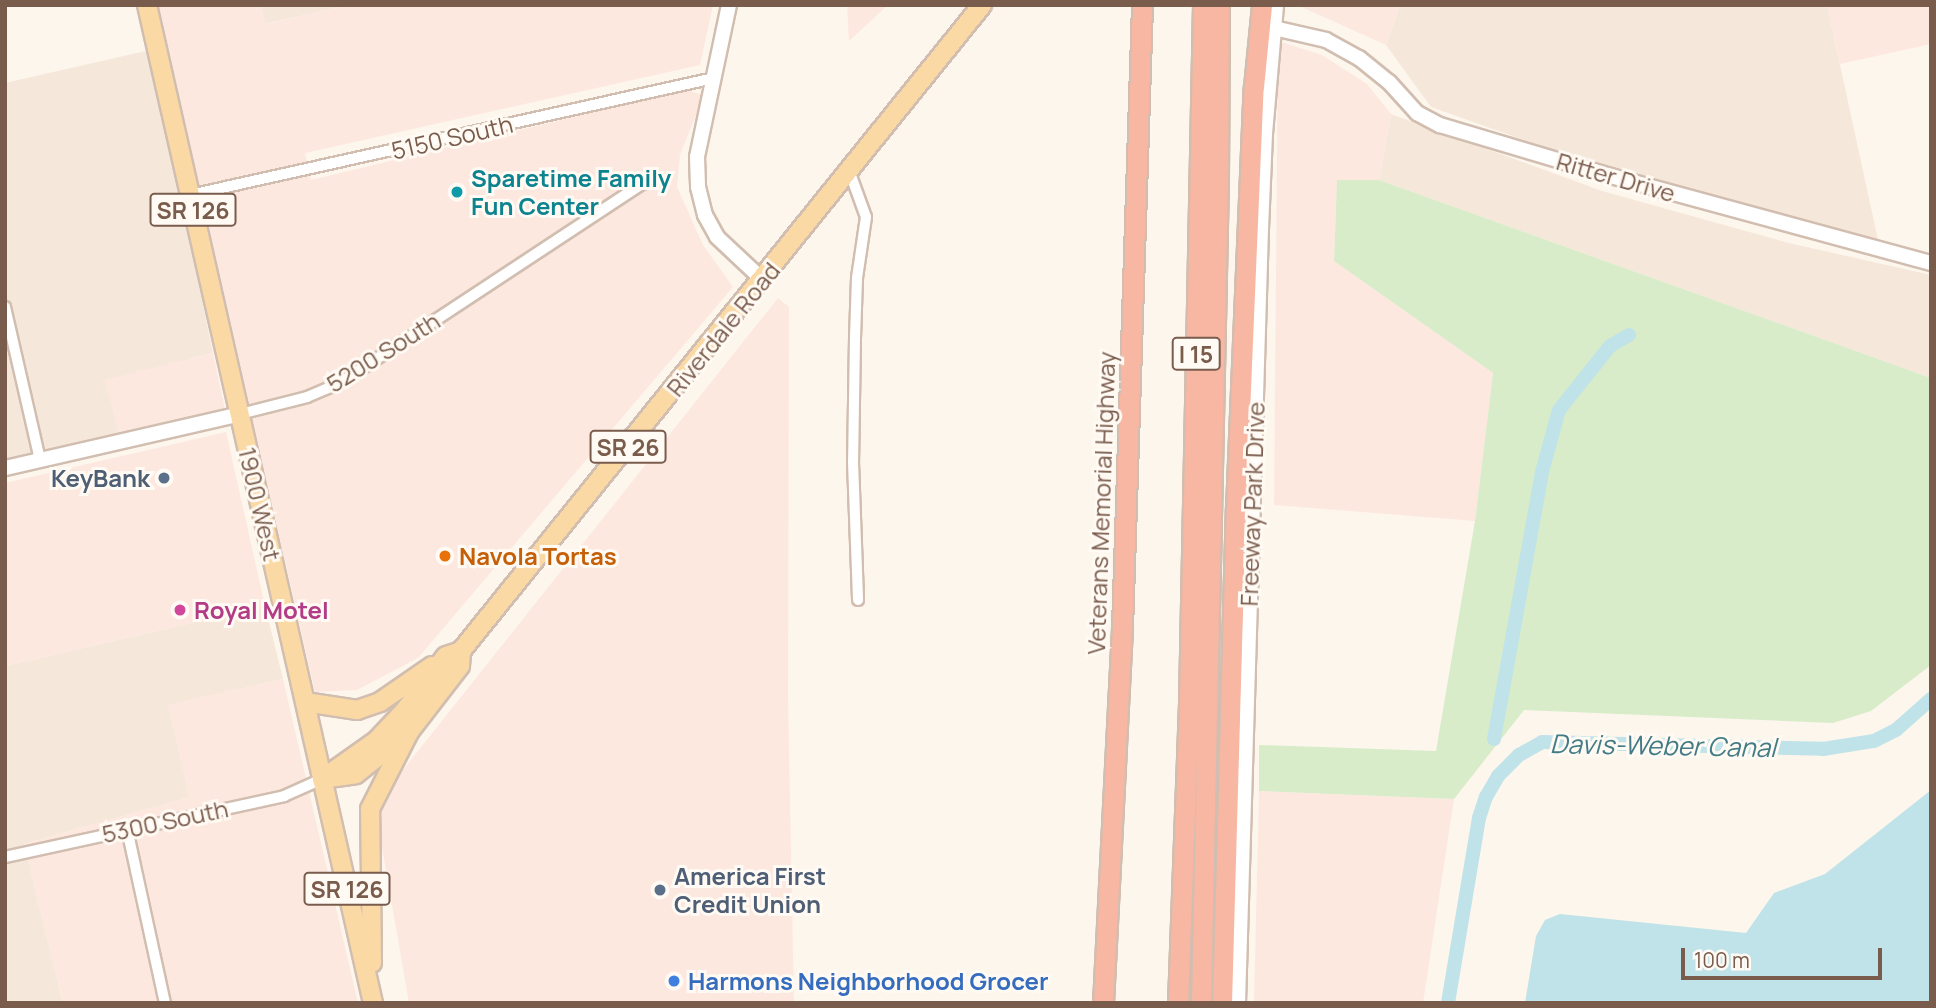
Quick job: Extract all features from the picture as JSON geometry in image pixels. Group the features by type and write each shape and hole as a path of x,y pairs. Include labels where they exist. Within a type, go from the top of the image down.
{"highway":[{"name":"Veterans Memorial Highway","path":"1103,1003 1122,628 1142,5"},
{"name":"I 15","path":"1178,1003 1189,688 1203,5"},
{"path":"1201,1003 1219,5"},
{"path":"1222,1003 1221,931 1238,456 1254,87 1262,5"}],"main road":[{"name":"1900 West","path":"147,5 373,1000"},
{"name":"Riverdale Road","path":"322,779 377,740 454,654 850,173 978,7"},
{"name":"Riverdale Road","path":"322,779 356,774 409,732 460,666 454,654"},
{"path":"304,702 357,710 380,702 454,654"},
{"path":"373,1000 370,809 409,732"}],"street":[{"path":"729,5 697,157 698,187 705,215 717,237 763,280"},
{"name":"Freeway Park Drive","path":"1238,1003 1261,229 1276,5"},
{"name":"Ritter Drive","path":"1274,28 1326,40 1359,58 1389,82 1417,113 1440,125 1611,176 1931,264"},
{"name":"5150 South","path":"190,195 714,78"},
{"path":"850,173 866,217 857,278 855,352 853,463 858,600"},
{"name":"5200 South","path":"5,468 307,397 340,383 646,181"},
{"path":"5,307 40,460"},
{"name":"5300 South","path":"5,857 284,796 322,779"},
{"path":"127,829 165,1003"}],"shaded area":[{"path":"158,5 261,5 266,24 349,5 713,5 700,65 305,153 311,180 686,90 704,95 680,155 677,187 703,245 733,287 418,658 357,690 315,692"},
{"path":"261,5 349,5 265,24"},
{"path":"847,5 888,5 849,41"},
{"path":"1297,5 1400,5 1386,45"},
{"path":"1400,5 1827,5 1878,240 1603,168 1431,107 1386,45"},
{"path":"1827,5 1931,5 1931,44 1840,64"},
{"path":"1278,41 1322,55 1367,84 1391,114 1379,180 1337,181 1334,261 1493,373 1475,521 1274,505"},
{"path":"150,50 213,353 192,358 116,422 119,434 5,462 5,83"},
{"path":"1391,114 1602,191 1789,243 1931,275 1931,378 1379,180"},
{"path":"778,298 789,307 788,696 794,1003 409,1003 379,830 380,808 391,785"},
{"path":"213,353 225,409 119,434 105,380"},
{"path":"226,432 265,606 5,666 5,483"},
{"path":"265,606 283,679 169,705 190,797 24,844 63,1003 5,1003 5,666"},
{"path":"283,679 358,1003 63,1003 24,844 189,797 168,705"},
{"path":"1259,791 1454,799 1423,1003 1254,1003"}],"green space":[{"path":"1337,180 1379,180 1931,378 1931,665 1871,711 1833,723 1524,710 1454,799 1259,791 1259,745 1436,751 1475,521 1493,373 1334,261"}],"water":[{"path":"1931,790 1931,1003 1525,1003 1536,936 1545,920 1560,914 1746,933 1774,893 1825,874"}],"waterway":[{"path":"1494,739 1542,472 1559,410 1610,346 1629,335"},
{"name":"Davis-Weber Canal","path":"1448,1003 1479,818 1486,797 1498,776 1519,755 1542,742 1823,749 1874,741 1896,730 1931,699"}],"place":[{"name":"Sparetime Family Fun Center","path":"457,192"},
{"name":"KeyBank","path":"164,478"},
{"name":"Navola Tortas","path":"445,556"},
{"name":"Royal Motel","path":"180,610"},
{"name":"America First Credit Union","path":"660,890"},
{"name":"Harmons Neighborhood Grocer","path":"674,981"}]}
